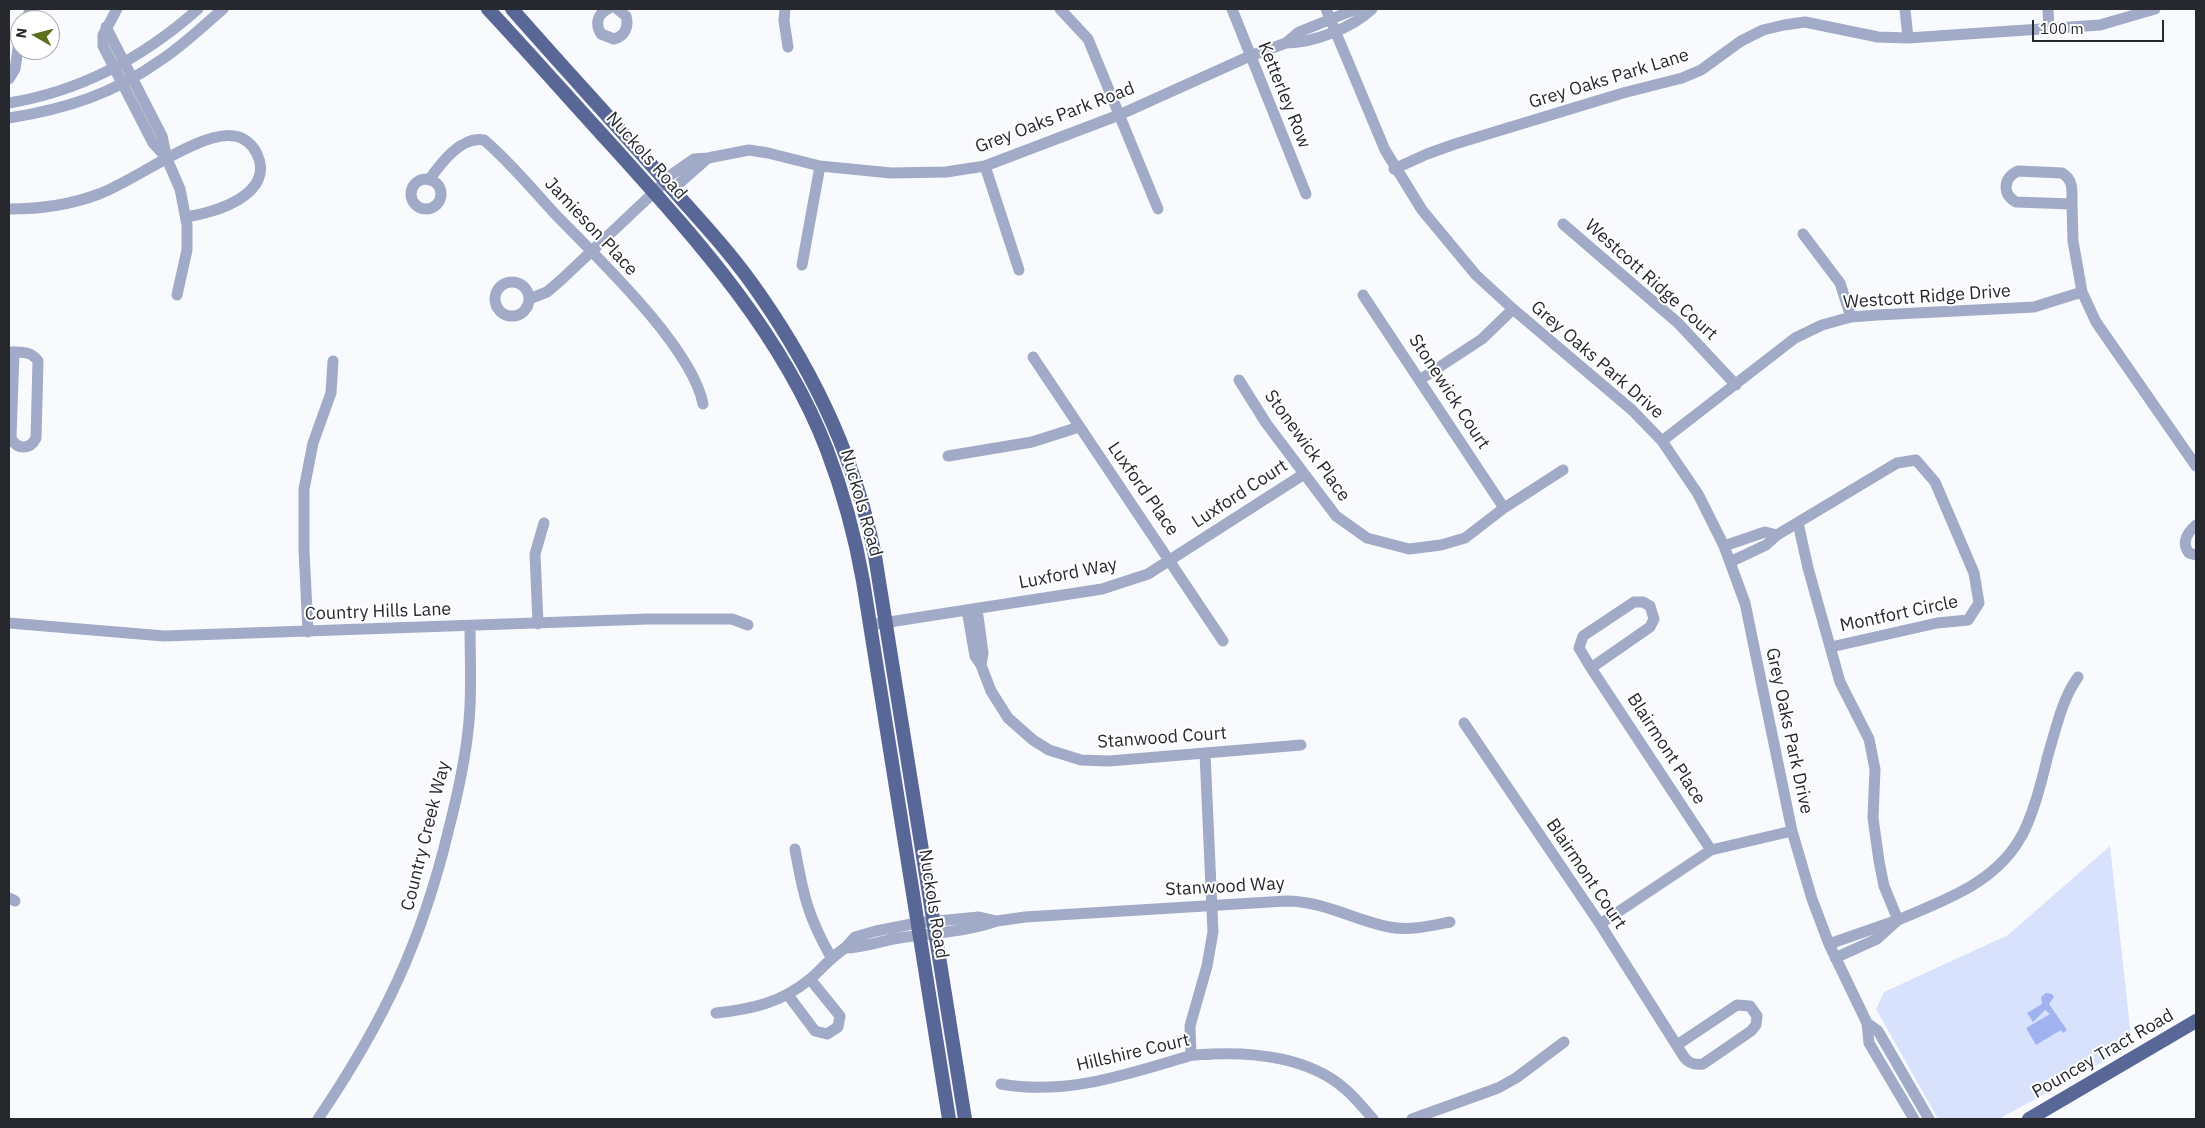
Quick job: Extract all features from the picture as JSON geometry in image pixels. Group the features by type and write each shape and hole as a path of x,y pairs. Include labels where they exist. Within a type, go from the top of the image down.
{"main road":[{"name":"Nuckols Road","path":"488,9 654,192 730,280 757,319 796,384 826,449 842,492 857,549 948,1119"},
{"name":"Nuckols Road","path":"512,9 668,183 743,271 793,346 821,397 852,470 865,513 886,623 965,1119"},
{"name":"Pouncey Tract Road","path":"2029,1119 2196,1021"}],"street":[{"path":"117,9 106,27 119,66 162,136 168,159 180,189 186,218 187,250 177,295"},
{"path":"9,103 73,87 119,66 159,41 198,9"},
{"path":"9,118 60,109 85,100 126,80 161,60 223,9"},
{"path":"608,9 600,14 597,24 601,34 609,38 619,38 626,31 628,21 622,10"},
{"path":"785,9 784,21 788,47"},
{"path":"1060,9 1088,39 1158,209"},
{"name":"Ketterley Row","path":"1232,9 1306,194"},
{"name":"Grey Oaks Park Drive","path":"1326,9 1394,169 1448,245 1513,309 1632,410 1662,442 1698,494 1724,546 1745,604 1792,831 1812,899 1835,958 1867,1023 1870,1043 1914,1119"},
{"name":"Grey Oaks Park Road","path":"529,299 547,292 654,192 708,158 749,150 820,166 891,173 946,172 984,166 1119,115 1250,56 1286,43 1299,43 1333,25 1356,9"},
{"name":"Grey Oaks Park Road","path":"1333,25 1366,15 1372,9"},
{"path":"1905,9 1908,38"},
{"path":"2048,9 2049,29"},
{"name":"Grey Oaks Park Lane","path":"1394,169 1455,144 1623,93 1682,78 1701,70 1741,41 1763,30 1784,25 1805,22 1878,37 1908,38 2100,25 2154,9"},
{"path":"9,79 15,69 16,60"},
{"path":"9,209 41,208 83,200 115,187 198,143 221,136 241,138 251,145 258,157 260,168 257,182 246,194 213,212 186,218"},
{"name":"Jamieson Place","path":"429,180 438,167 464,142 476,139 484,140 591,251 668,337 698,384 703,404"},
{"path":"802,265 820,166"},
{"path":"984,166 1020,270"},
{"path":"2072,204 2016,202 2009,197 2006,184 2010,176 2018,172 2062,173 2071,182 2072,204 2074,248 2082,292 2096,322 2196,466"},
{"name":"Westcott Ridge Court","path":"1563,224 1678,323 1736,385"},
{"path":"1803,234 1840,283 1852,317"},
{"name":"Westcott Ridge Drive","path":"1662,442 1795,338 1822,324 1852,317 2034,306 2082,292"},
{"name":"Stonewick Court","path":"1363,295 1504,508"},
{"path":"1420,379 1482,339 1513,309"},
{"path":"11,352 28,353 38,361 36,433 34,442 23,448 16,445 11,438 11,352"},
{"name":"Luxford Place","path":"1033,357 1224,641"},
{"path":"308,632 304,550 304,490 313,443 331,393 333,361"},
{"name":"Stonewick Place","path":"1239,380 1266,423 1336,516 1367,538 1409,549 1441,545 1465,538 1504,508 1563,470"},
{"path":"948,456 1032,442 1079,427"},
{"name":"Montfort Circle","path":"1730,562 1766,546 1777,535 1896,463 1916,460 1935,482 1974,573 1979,603 1968,620 1938,624 1831,647"},
{"name":"Luxford Court","path":"1171,560 1304,474"},
{"path":"1798,523 1808,568 1840,682 1869,739 1876,769 1873,818 1878,861 1884,886 1898,920"},
{"path":"538,624 535,554 544,524"},
{"path":"2196,525 2186,536 2185,544 2189,553 2196,555"},
{"name":"Montfort Circle","path":"1724,546 1765,532 1777,535"},
{"name":"Luxford Way","path":"870,625 948,619 972,609 1102,589 1148,574 1171,560"},
{"name":"Blairmont Place","path":"1591,668 1650,627 1654,619 1650,606 1643,602 1634,602 1583,636 1579,648 1591,668 1711,850"},
{"name":"Stanwood Court","path":"972,609 983,653 981,665 991,691 1008,718 1033,740 1049,750 1081,760 1098,761 1301,745"},
{"name":"Country Hills Lane","path":"9,623 164,636 716,618 739,621 748,625"},
{"name":"Country Creek Way","path":"318,1119 382,1015 414,944 432,894 465,753 470,704 470,626"},
{"path":"1829,944 1898,920 1960,894 1992,873 2018,842 2032,809 2056,728 2071,687 2078,677"},
{"name":"Blairmont Court","path":"1464,723 1600,924 1677,1045 1690,1063 1703,1064 1751,1032 1756,1024 1757,1016 1750,1006 1737,1005 1677,1045"},
{"path":"1191,1055 1190,1026 1212,947 1212,905 1205,753"},
{"path":"1600,924 1711,850 1792,831"},
{"path":"796,849 804,899 810,919 831,957"},
{"name":"Stanwood Way","path":"716,1012 755,1008 788,995 810,979 831,957 845,948 855,937 918,929 980,927 997,921 1025,917 1300,901 1326,906 1389,927 1417,928 1450,922"},
{"path":"1835,958 1877,939 1898,920"},
{"path":"788,995 815,1031 827,1034 838,1028 840,1016 810,979"},
{"name":"Grey Oaks Park Drive","path":"1867,1023 1878,1031 1929,1119"},
{"path":"1412,1119 1498,1088 1516,1078 1564,1042"},
{"name":"Hillshire Court","path":"1001,1084 1018,1087 1044,1087 1091,1082 1128,1075 1191,1055 1255,1055 1306,1067 1344,1088 1373,1119"}],"shaded area":[{"path":"2110,846 2132,1046 1999,1119 1938,1119 1876,1009 1884,992 2008,935"},
{"path":"2046,993 2052,994 2054,997 2049,1004 2067,1030 2063,1033 2061,1030 2036,1045 2026,1028 2050,1014 2045,1010 2033,1022 2027,1013 2042,1004 2041,997"}]}
